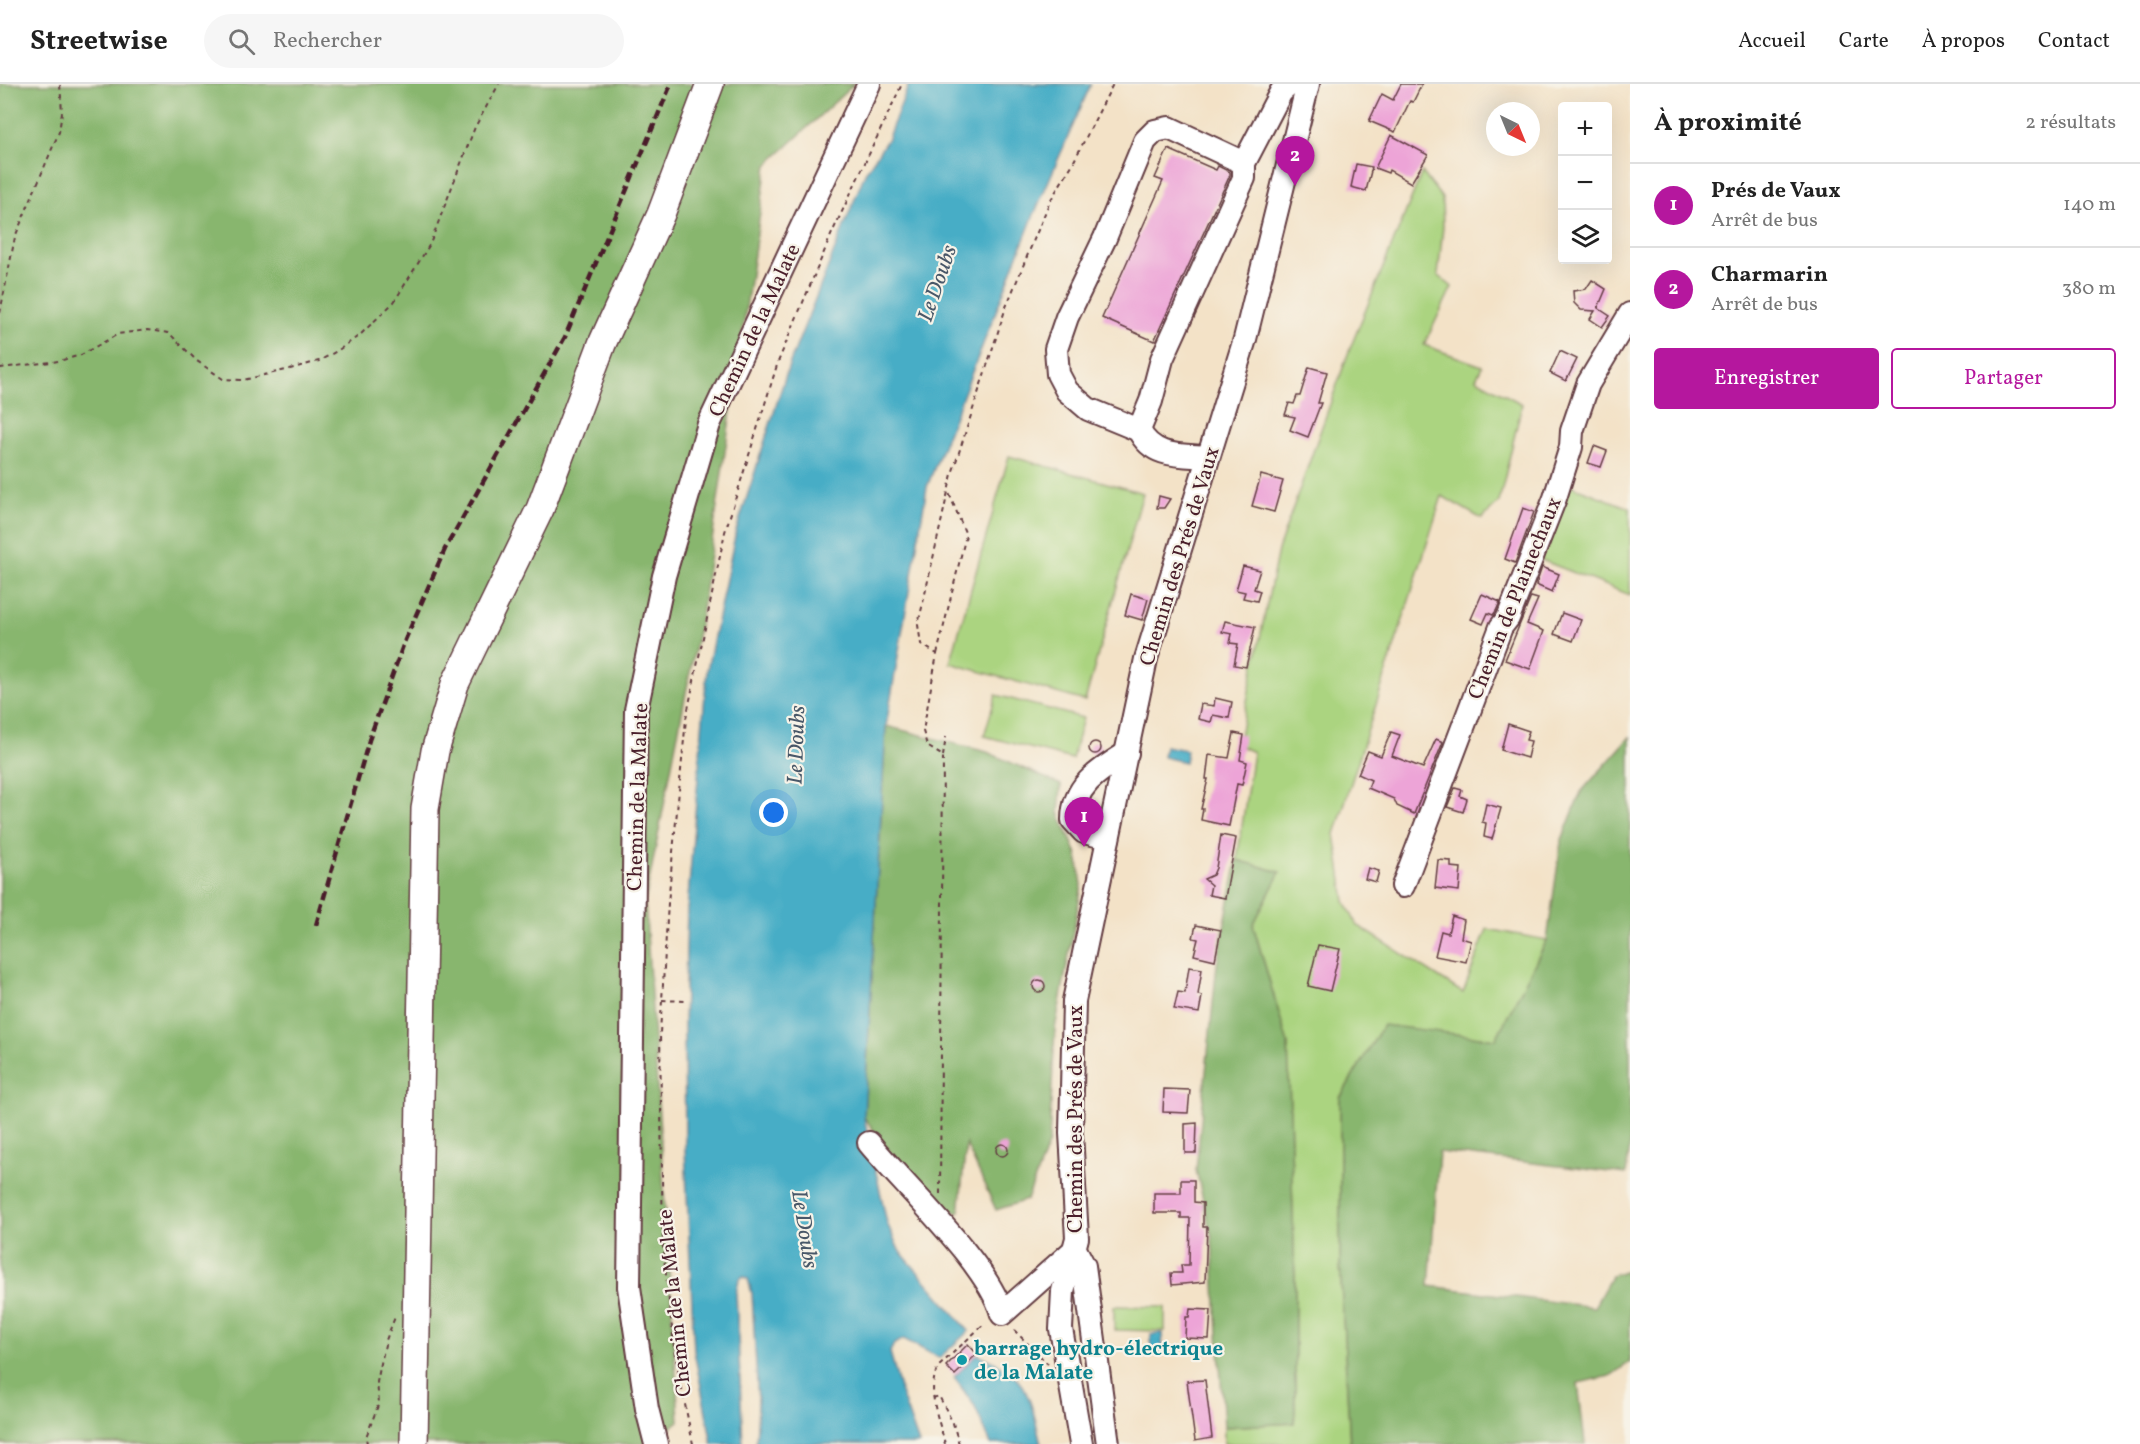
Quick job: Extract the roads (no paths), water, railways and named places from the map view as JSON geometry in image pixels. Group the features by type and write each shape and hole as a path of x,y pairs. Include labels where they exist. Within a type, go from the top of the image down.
{"main road":[{"path":"414,1444 425,808 435,751 454,684 540,509 602,344 661,214 711,84"}],"street":[{"name":"Chemin de la Malate","path":"656,1444 647,1409 629,1287 636,710 664,576 710,424 869,84"},
{"path":"1139,430 1151,401 1162,359 1244,178 1244,163 1281,92 1290,84"},
{"name":"Chemin des Prés de Vaux","path":"1081,1444 1061,1329 1063,1291 1077,1238 1077,1197 1071,1133 1074,1001 1157,617 1260,284 1308,84"},
{"path":"1208,457 1160,453 1144,441 1139,430 1088,409 1067,391 1058,374 1056,349 1067,317 1105,238 1145,141 1155,130 1169,128 1244,163"},
{"name":"Chemin de Plainechaux","path":"1403,886 1501,627 1508,618 1555,498 1571,447 1572,431 1588,384 1630,314"},
{"path":"1108,838 1084,832 1073,820 1073,804 1080,789 1099,771 1127,753"},
{"path":"869,1143 941,1224 985,1279 999,1302 1002,1314 1075,1249"},
{"name":"Chemin des Prés de Vaux","path":"1075,1249 1084,1266 1108,1444"}],"water":[{"name":"Le Doubs","path":"909,84 1091,84 1033,217 927,487 886,726 864,1117 887,1223 899,1250 969,1331 939,1358 904,1339 894,1344 890,1352 919,1444 756,1444 758,1402 752,1293 748,1279 743,1276 739,1280 736,1293 743,1444 712,1444 694,1351 685,1148 684,1026 687,910 707,670 736,531 789,365 865,173 887,140"},
{"path":"1165,746 1187,750 1185,762 1163,757"},
{"path":"1162,1333 1163,1354 1151,1354 1151,1334"},
{"path":"977,1354 1007,1370 1024,1388 1041,1444 991,1444 974,1405 954,1377"}],"railway":[{"path":"316,925 369,740 405,640 445,549 565,337 671,84"}],"place":[{"name":"Charmarin","path":"1295,186"},
{"name":"Prés de Vaux","path":"1084,847"},
{"name":"barrage hydro-électrique de la Malate","path":"962,1360"}]}
